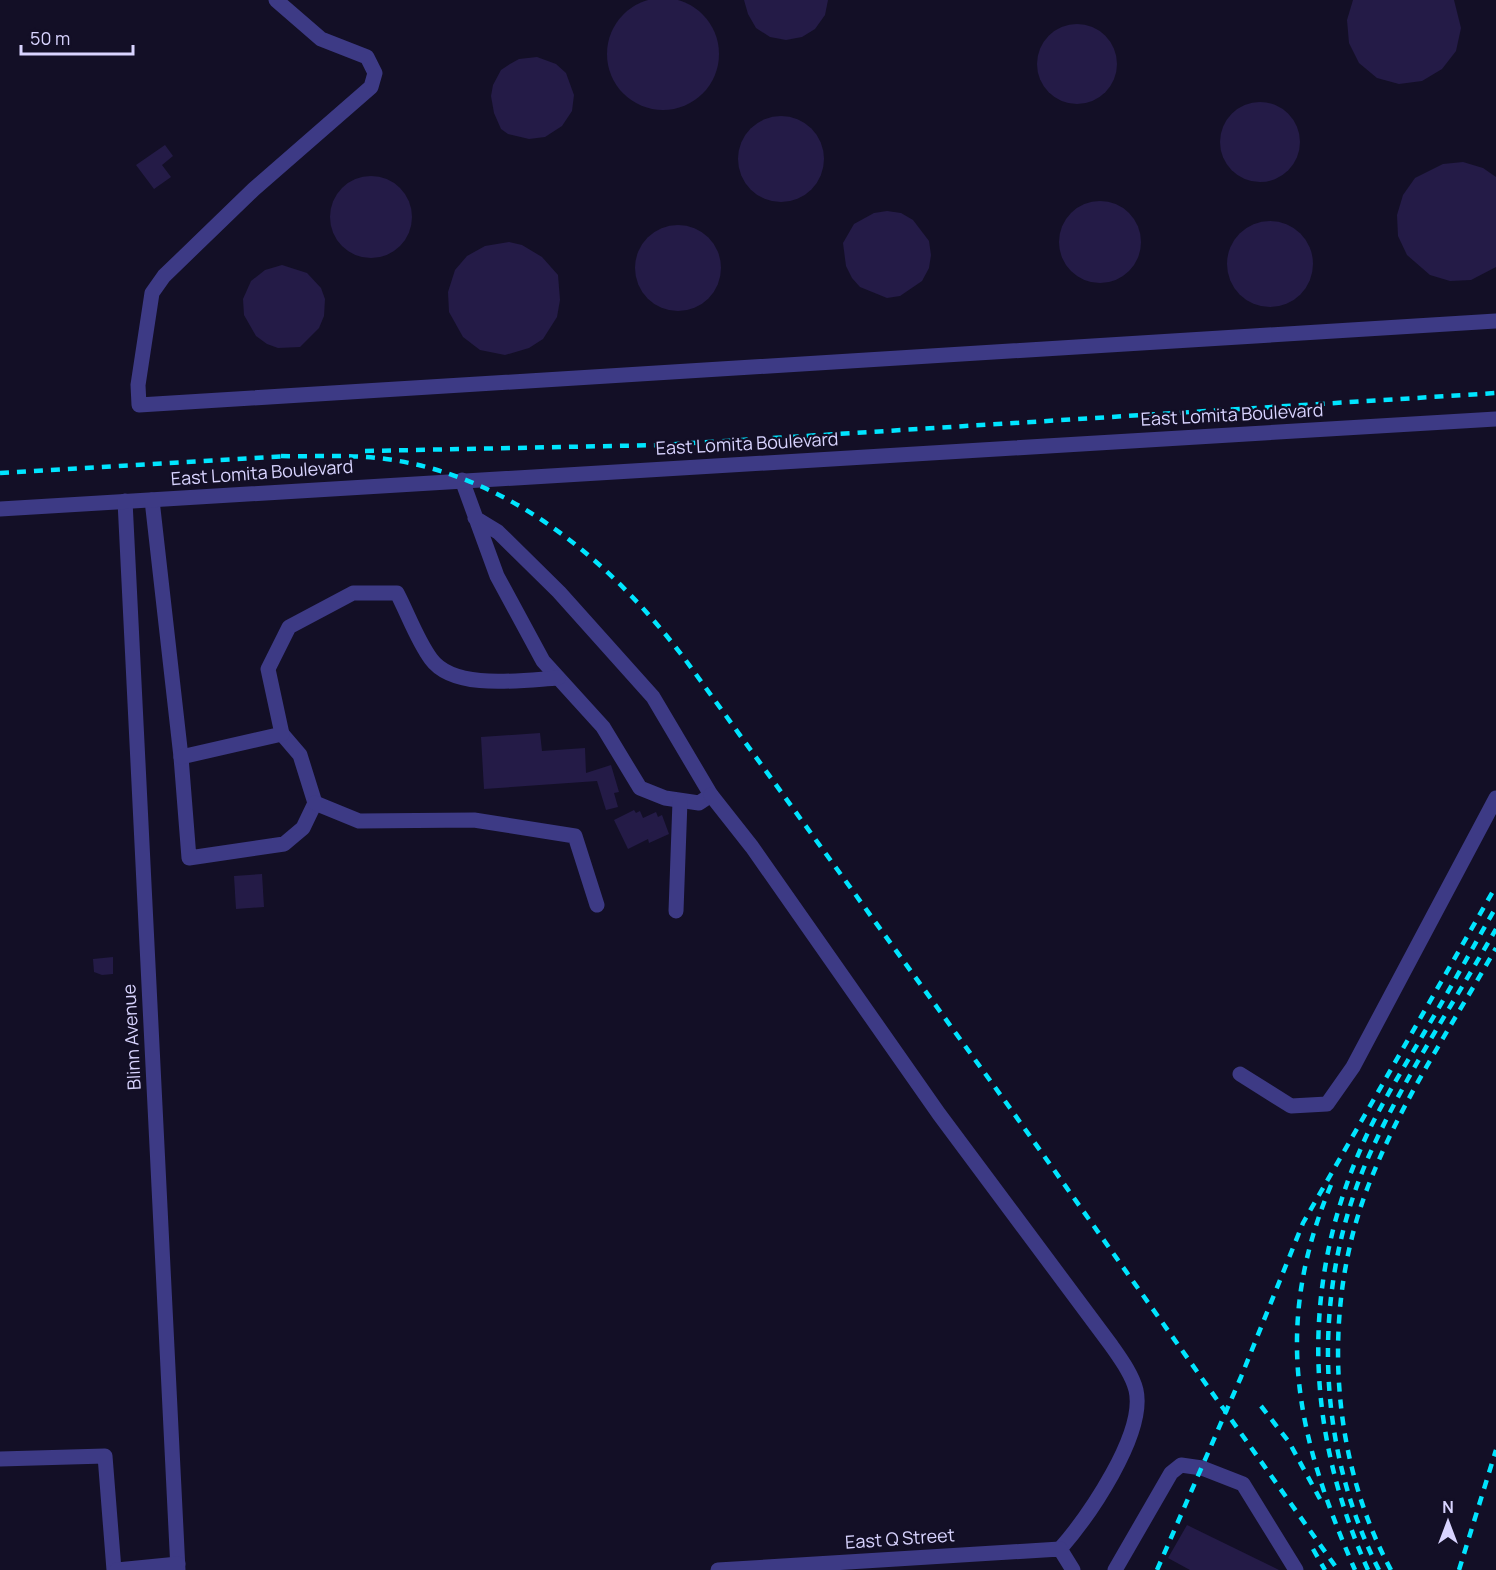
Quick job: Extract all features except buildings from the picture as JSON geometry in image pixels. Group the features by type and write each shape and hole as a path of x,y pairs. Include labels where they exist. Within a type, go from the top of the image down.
{"street":[{"path":"276,0 321,39 367,57 375,73 371,87 254,189 164,276 152,293 138,385 139,405 1496,321"},
{"name":"East Lomita Boulevard","path":"0,509 1496,418"},
{"path":"462,480 497,576 543,661 603,727 640,789 665,798 699,803 711,795"},
{"path":"152,500 181,757 189,858 284,844 303,828 315,803 300,755 282,734 268,669 289,627 353,593 398,593 432,661 461,679 490,682 558,678"},
{"name":"Blinn Avenue","path":"125,501 178,1567"},
{"path":"475,518 498,532 559,592 653,697 711,795 752,847 939,1114 1111,1345 1131,1377 1136,1390 1136,1406 1121,1453 1100,1499 1085,1521 1060,1549 1073,1570"},
{"path":"181,757 282,734"},
{"path":"1240,1074 1292,1106 1327,1104 1353,1067 1496,798"},
{"path":"676,911 680,801"},
{"path":"315,803 359,821 474,820 575,836 597,905"},
{"path":"0,1459 105,1456 115,1570 178,1567"},
{"path":"1115,1570 1171,1473 1181,1465 1202,1468 1243,1484 1296,1570"},
{"name":"East Q Street","path":"718,1570 1060,1549"}],"railway":[{"path":"365,451 661,445 1496,393"},
{"path":"281,456 373,457 432,469 476,484 517,505 556,530 593,559 627,591 687,662 1010,1108 1338,1570"},
{"path":"0,473 287,456"},
{"path":"1157,1570 1241,1377 1303,1223 1496,886"},
{"path":"1368,1570 1347,1518 1332,1466 1322,1413 1318,1360 1320,1307 1328,1254 1341,1201 1368,1133 1496,907"},
{"path":"1379,1570 1357,1520 1342,1468 1332,1414 1328,1360 1330,1305 1338,1251 1353,1198 1386,1119 1496,929"},
{"path":"1391,1570 1370,1525 1354,1477 1344,1427 1339,1377 1339,1326 1344,1275 1355,1226 1384,1149 1413,1090 1496,948"},
{"path":"1331,1185 1313,1236 1302,1286 1297,1333 1299,1380 1306,1426 1318,1473 1355,1570"},
{"path":"1261,1406 1289,1442 1320,1499"},
{"path":"1459,1570 1496,1450"},
{"path":"1313,1549 1325,1570"}]}
